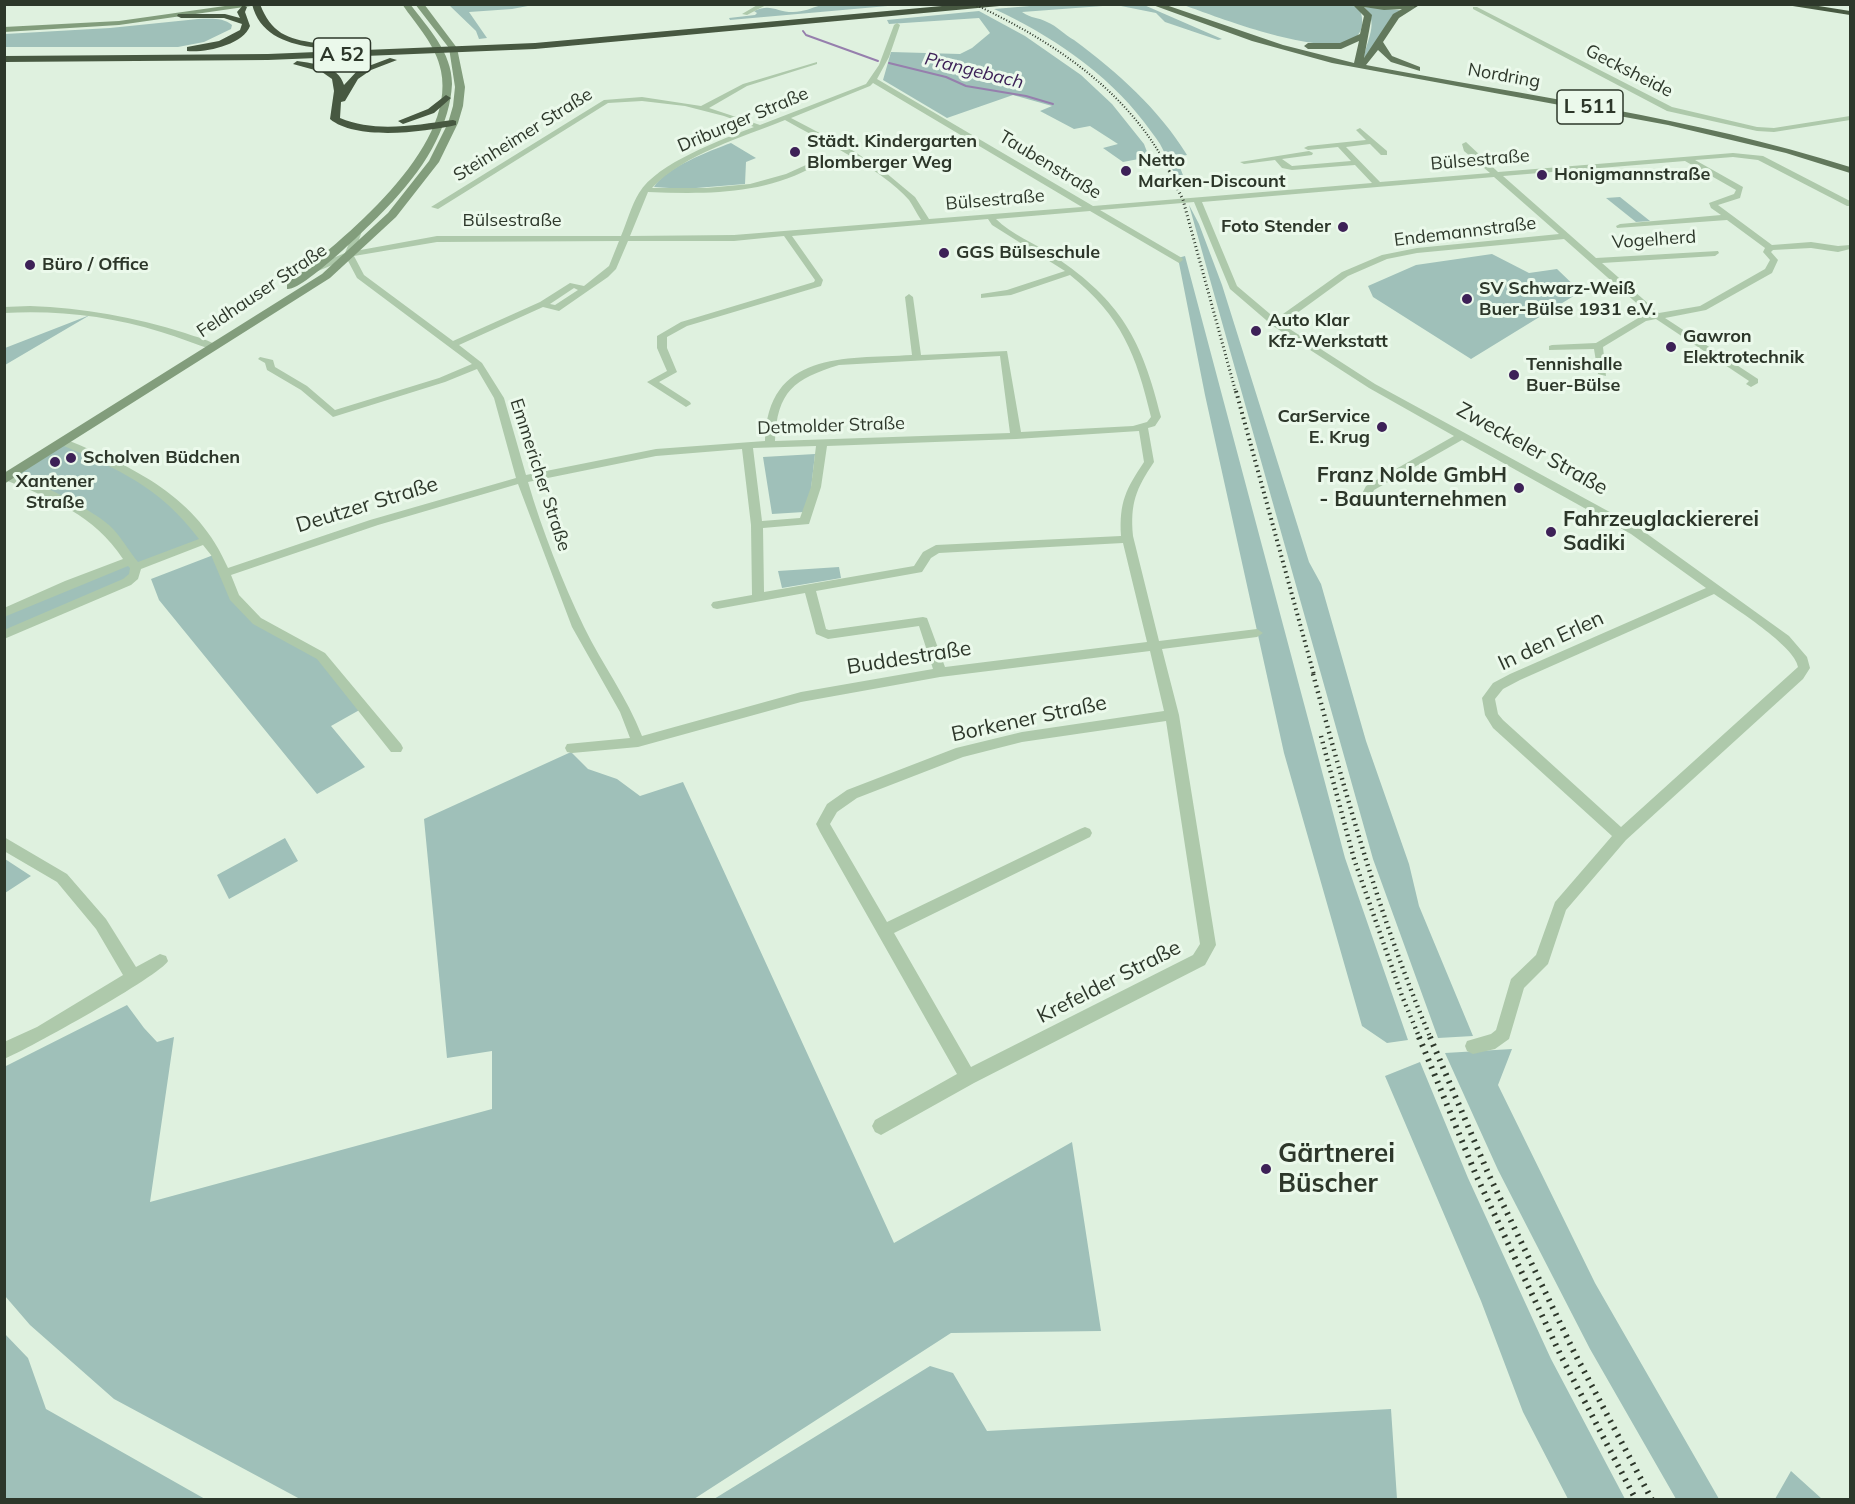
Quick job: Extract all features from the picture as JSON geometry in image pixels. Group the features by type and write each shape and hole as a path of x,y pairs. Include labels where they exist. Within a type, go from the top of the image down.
{"highway":[{"name":"A 52","path":"4,54 231,53 425,48 996,4"},
{"path":"950,6 1017,4"},
{"path":"1784,4 1851,11"},
{"path":"1814,4 1851,11"},
{"path":"89,53 175,51 214,45 239,35 245,30 241,5"},
{"path":"255,5 268,28 276,35 288,40 340,48 425,48"},
{"name":"A 52","path":"4,59 359,55 534,46 950,6"},
{"path":"181,16 225,16 245,22"},
{"path":"432,140 427,133 418,128 350,122 341,116 339,106 346,84 360,72 394,60 534,46"},
{"path":"148,59 295,64 318,68 333,73 339,79 340,88 333,112 335,120 355,128 453,123"},
{"path":"402,125 431,111 446,98"}],"main road":[{"name":"Nordring","path":"1154,4 1262,42 1671,121 1770,145 1851,170"},
{"name":"Nordring","path":"1173,4 1361,62 1668,114 1765,135 1851,159"},
{"path":"1358,4 1368,15 1361,62"},
{"path":"1358,4 1391,8 1417,5"},
{"path":"1361,62 1380,42 1396,16 1417,5"},
{"path":"1308,46 1341,46 1365,35"},
{"path":"1380,42 1382,51 1391,59 1440,75"}],"street":[{"path":"4,28 119,20 261,4"},
{"name":"Feldhauser Straße","path":"7,479 209,345 310,271 358,231 402,184 432,140 446,98 447,86 442,58 435,43 406,4"},
{"name":"Feldhauser Straße","path":"209,345 326,276 392,215 434,162 453,123 460,87 456,57 450,42 419,4"},
{"path":"745,14 765,4"},
{"path":"4,28 73,27 181,16 241,5"},
{"name":"Gecksheide","path":"1474,8 1670,109 1757,129 1774,130 1851,118"},
{"path":"873,80 897,25"},
{"path":"701,108 745,85 815,63"},
{"name":"Driburger Straße","path":"454,344 543,304 556,309 605,275 616,264 645,190 661,174 685,159 868,85 873,80"},
{"name":"Taubenstraße","path":"873,80 1179,260"},
{"name":"Steinheimer Straße","path":"435,207 606,101 630,97 701,108 761,128"},
{"path":"786,118 849,152 882,174 912,198 926,222"},
{"path":"1360,130 1384,153"},
{"path":"1244,162 1278,159 1279,156 1372,142"},
{"path":"1466,144 1467,149 1658,317 1755,381 1751,384"},
{"path":"1340,145 1379,185"},
{"name":"Bülsestraße","path":"310,271 349,255 437,239 702,239 786,234 1686,159 1752,156 1768,161 1851,204"},
{"path":"1278,159 1285,166 1292,168 1357,163"},
{"path":"1686,159 1740,189 1737,196 1713,203 1714,206 1770,248 1811,245 1838,249 1851,248"},
{"path":"645,190 694,191 735,188 794,175 807,167"},
{"name":"Zweckeler Straße","path":"1197,200 1233,287 1276,324 1372,386 1635,531 1785,639 1803,660 1804,668 1621,836 1560,907 1542,959 1517,984 1503,1034 1495,1041 1473,1046"},
{"path":"990,217 995,223 1071,272 1105,301 1126,331 1140,362 1156,417 1151,424 1143,427"},
{"path":"1620,226 1728,217"},
{"path":"349,255 358,231"},
{"path":"686,405 652,382 672,372 662,348 662,336 684,324 818,284 819,280 814,269 786,234"},
{"name":"Endemannstraße","path":"1276,324 1326,287 1356,268 1371,263 1404,254 1568,236"},
{"path":"1552,348 1598,346 1643,319 1703,308 1769,272 1774,260 1767,252 1770,248"},
{"name":"Vogelherd","path":"1596,261 1715,252"},
{"name":"Emmericher Straße","path":"349,255 360,276 454,344 479,365 499,398 523,481 548,555 578,627 626,712 638,742"},
{"path":"984,296 1008,292 1071,272"},
{"path":"909,297 917,357"},
{"path":"4,310 43,309 122,319 209,345"},
{"path":"1598,346 1604,374"},
{"path":"770,444 773,406 781,392 794,380 820,367 838,362 1004,353 1016,436"},
{"path":"263,359 270,362 270,368 304,388 333,414 442,380 479,365"},
{"name":"Detmolder Straße","path":"523,481 628,457 698,448 1016,436 1143,427"},
{"name":"Krefelder Straße","path":"881,1126 968,1077 1199,960 1208,945 1172,715 1128,539 1124,511 1130,491 1149,462 1143,427"},
{"path":"1363,503 1370,488 1461,436"},
{"path":"63,442 114,463 151,484 186,514 206,540 225,573 234,597 257,621 321,656 396,748"},
{"path":"758,525 805,521 816,487 822,443"},
{"path":"747,446 758,525 758,597"},
{"path":"4,635 127,582 134,576 133,564 114,536 64,500 7,479"},
{"name":"Deutzer Straße","path":"225,573 420,507 523,481"},
{"path":"717,605 918,569 927,555 936,549 1128,539"},
{"path":"4,613 69,584 206,540"},
{"path":"810,589 820,631 828,635 923,621 940,672"},
{"name":"In den Erlen","path":"1621,836 1498,724 1492,715 1488,698 1498,686 1515,677 1714,589"},
{"name":"Buddestraße","path":"572,748 638,742 801,697 940,672 1257,633"},
{"name":"Borkener Straße","path":"968,1077 825,828 823,824 826,814 832,807 852,794 961,752 1022,737 1172,715"},
{"path":"885,930 1085,832"},
{"path":"4,843 62,878 101,924 134,978"},
{"path":"4,1051 43,1032 160,961"}],"shaded area":[{"path":"1054,4 1144,5 1222,39 1218,40 1165,22 1156,13 1116,5 1022,12 1051,24 1074,40 1136,92 1164,122 1187,155 1176,157 1186,187 1174,173 1154,135 1113,87 1076,56 1035,30 994,9"},
{"path":"449,5 533,5 469,12 487,38 479,39 476,31"},
{"path":"821,5 899,5 730,20 729,18 755,15 757,13 754,11 765,8 797,12"},
{"path":"1183,5 1352,5 1360,9 1360,31 1346,42 1321,44 1257,30"},
{"path":"1364,7 1400,10 1392,16 1364,58 1372,25 1369,13"},
{"path":"979,11 1025,36 1081,75 1112,104 1144,144 1149,157 1123,162 1103,148 1118,144 1090,126 1074,129 1040,111 1052,106 1013,95 947,118 883,80 891,52 960,54 972,48 990,33 979,18 889,24 887,20"},
{"path":"198,19 220,20 232,25 231,29 204,42 178,47 5,47 5,34 110,28"},
{"path":"731,143 756,158 746,162 745,184 684,189 654,187 677,167"},
{"path":"1620,197 1650,221 1636,222 1606,198"},
{"path":"1189,205 1199,224 1222,285 1309,562 1321,584 1366,741 1409,864 1419,906 1473,1036 1438,1038 1373,859"},
{"path":"1492,254 1529,273 1557,269 1582,293 1471,359 1373,297 1368,286 1416,265"},
{"path":"1185,256 1345,858 1408,1040 1387,1043 1362,1026 1284,753 1205,395 1178,258"},
{"path":"90,315 5,365 5,348"},
{"path":"63,442 151,484 206,540 136,567 134,576 5,635 5,613 129,561 88,517 9,478"},
{"path":"815,454 811,489 804,512 772,514 763,457"},
{"path":"216,554 234,597 257,621 321,656 363,708 331,726 365,767 317,794 159,600 151,579"},
{"path":"839,567 841,578 782,588 778,571"},
{"path":"571,752 588,769 617,779 640,796 683,782 894,1243 1072,1142 1101,1331 951,1333 694,1499 300,1499 114,1399 30,1325 5,1296 4,1067 127,1005 157,1042 174,1037 150,1202 492,1109 492,1051 447,1058 424,819"},
{"path":"285,838 298,861 229,899 217,875"},
{"path":"5,859 31,876 5,893"},
{"path":"1512,1049 1498,1085 1595,1283 1719,1499 1676,1499 1590,1349 1498,1170 1445,1053"},
{"path":"1420,1062 1468,1178 1551,1359 1625,1499 1568,1499 1523,1412 1481,1301 1385,1076"},
{"path":"4,1333 28,1358 46,1409 205,1499 5,1499"},
{"path":"930,1366 953,1373 987,1431 1391,1409 1397,1499 714,1499"},
{"path":"1791,1471 1822,1499 1775,1499"}],"waterway":[{"name":"Prangebach","path":"803,31 806,35 878,61"},
{"name":"Prangebach","path":"889,63 946,77 966,86 1026,96 1053,104"}],"railway":[{"path":"974,4 1033,35 1087,72 1133,117 1153,143 1170,172"},
{"path":"1169,171 1183,200 1236,393"},
{"path":"1236,391 1314,675"},
{"path":"1313,674 1380,904 1431,1039"},
{"path":"1321,736 1354,859 1402,996 1420,1039"},
{"path":"1419,1037 1476,1175 1561,1356 1636,1500"},
{"path":"1430,1037 1488,1173 1574,1352 1652,1500"}],"place":[{"name":"Städt. Kindergarten Blomberger Weg","path":"795,152"},
{"name":"Netto Marken-Discount","path":"1126,171"},
{"name":"Honigmannstraße","path":"1542,175"},
{"name":"Foto Stender","path":"1343,227"},
{"name":"GGS Bülseschule","path":"944,253"},
{"name":"Büro / Office","path":"30,265"},
{"name":"SV Schwarz-Weiß Buer-Bülse 1931 e.V.","path":"1467,299"},
{"name":"Auto Klar Kfz-Werkstatt","path":"1256,331"},
{"name":"Gawron Elektrotechnik","path":"1671,347"},
{"name":"Tennishalle Buer-Bülse","path":"1514,375"},
{"name":"CarService E. Krug","path":"1382,427"},
{"name":"Scholven Büdchen","path":"71,458"},
{"name":"Xantener Straße","path":"55,462"},
{"name":"Franz Nolde GmbH - Bauunternehmen","path":"1519,488"},
{"name":"Fahrzeuglackiererei Sadiki","path":"1551,532"},
{"name":"Gärtnerei Büscher","path":"1266,1169"}]}
